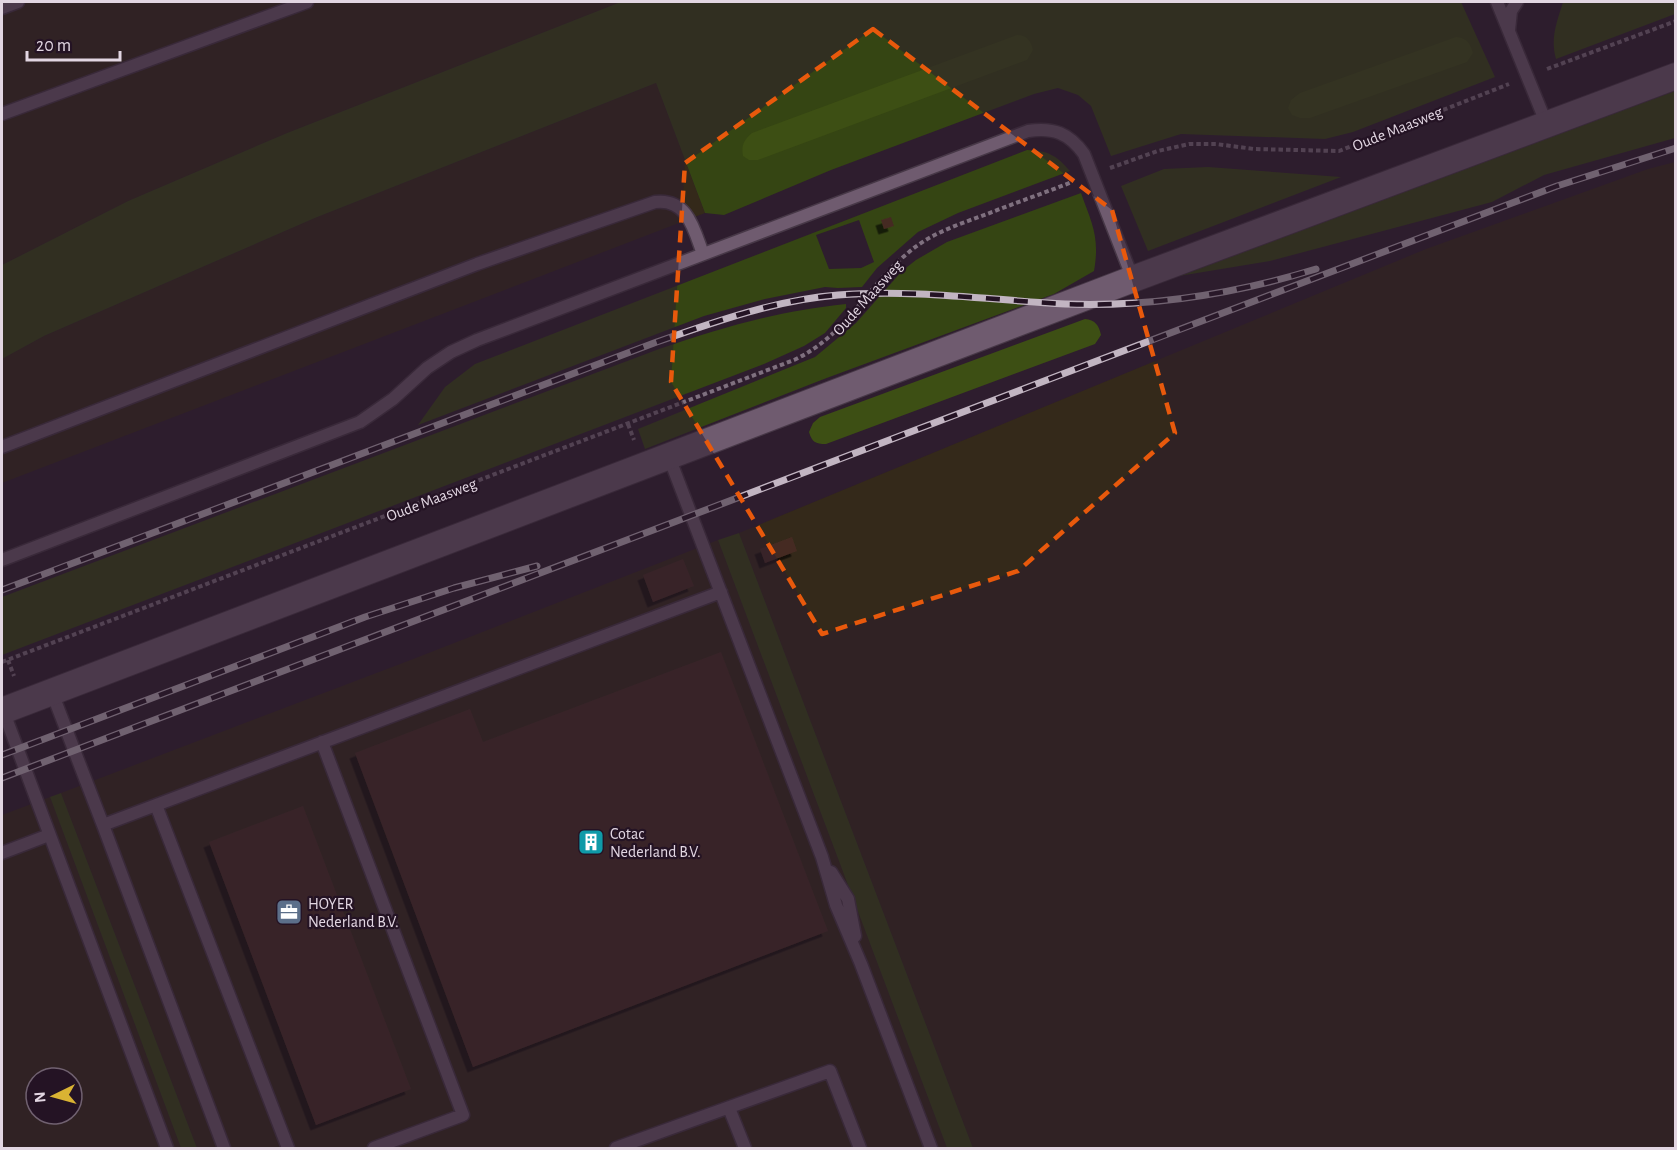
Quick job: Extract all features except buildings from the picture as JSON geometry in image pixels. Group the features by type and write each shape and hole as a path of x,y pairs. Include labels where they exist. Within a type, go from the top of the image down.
{"street":[{"path":"2,710 1132,279 1676,76"}],"lane":[{"path":"2,8 18,2"},
{"path":"2,114 307,2"},
{"path":"1497,2 1547,125"},
{"path":"1509,32 1511,11 1517,2"},
{"path":"2,560 360,422 378,411 426,368 451,352 477,340 1028,131 1053,130 1076,144 1084,154 1132,279"},
{"path":"2,447 477,264 655,202 671,203 685,211 691,220 703,254"},
{"path":"669,457 822,858 836,905 861,964 931,1149"},
{"path":"103,825 721,592"},
{"path":"51,690 224,1149"},
{"path":"2,710 167,1149"},
{"path":"322,742 463,1115 374,1149"},
{"path":"156,805 288,1149"},
{"path":"2,853 50,835"},
{"path":"616,1149 650,1143 729,1108 830,1071 860,1149"},
{"path":"729,1108 745,1149"}],"path":[{"name":"Oude Maasweg","path":"2,662 794,360 831,337 891,269 922,243 959,225 1092,174 1158,151 1189,144 1216,144 1254,149 1339,151 1676,21"}],"highlighted area":[{"path":"873,29 1112,210 1175,433 1018,571 822,634 671,382 685,163"}],"shaded area":[{"path":"2,2 618,3 287,133 128,201 2,265"},
{"path":"656,83 705,213 2,483 2,359 44,336 315,218"},
{"path":"1675,162 1675,1148 973,1148 739,533 1426,249 1648,169"},
{"path":"718,540 947,1148 197,1148 61,793"},
{"path":"50,797 181,1148 2,1148 2,815"}],"green space":[{"path":"618,2 1461,2 1495,77 1353,132 1325,139 1181,134 1111,156 1091,106 1078,95 1058,88 1034,94 831,170 724,215 705,213 656,83 315,218 44,336 2,359 2,265 128,201 287,133"},
{"path":"1563,2 1675,2 1675,14 1556,59 1554,37"},
{"path":"1017,35 1026,37 1031,44 1033,50 1027,60 758,160 749,160 743,156 744,143 752,133"},
{"path":"1456,37 1465,40 1471,46 1473,53 1467,62 1310,118 1292,115 1288,108 1291,100 1300,93"},
{"path":"1675,91 1675,138 1544,175 1492,202 1270,261 1161,279"},
{"path":"1027,150 1041,151 1051,155 1070,171 958,213 918,232 877,268 862,287 825,287 765,299 704,316 418,425 445,387 475,364","holes":["859,220 874,262 861,268 829,269 816,235"]},
{"path":"1208,167 1341,177 1148,251 1121,186 1164,169"},
{"path":"1081,193 1092,222 1095,240 1094,271 1054,294 824,379 645,449 638,429 815,357 856,323 902,271 916,260 947,242"},
{"path":"846,304 846,308 825,333 804,346 764,364 2,655 2,597 659,349 751,321"},
{"path":"1085,319 1094,322 1099,328 1101,335 1095,344 826,444 814,442 810,435 813,423 820,417"},
{"path":"739,533 973,1148 947,1148 718,540"},
{"path":"61,793 197,1148 181,1148 50,797"}],"railway":[{"path":"2,778 1557,186 1676,148"},
{"path":"2,590 654,343 768,307 838,295 895,293 1065,304 1161,301 1224,292 1316,269"},
{"path":"2,755 365,617 454,588 537,566"}],"place":[{"name":"Cotac Nederland B.V.","path":"591,842"},
{"name":"HOYER Nederland B.V.","path":"289,912"}]}
